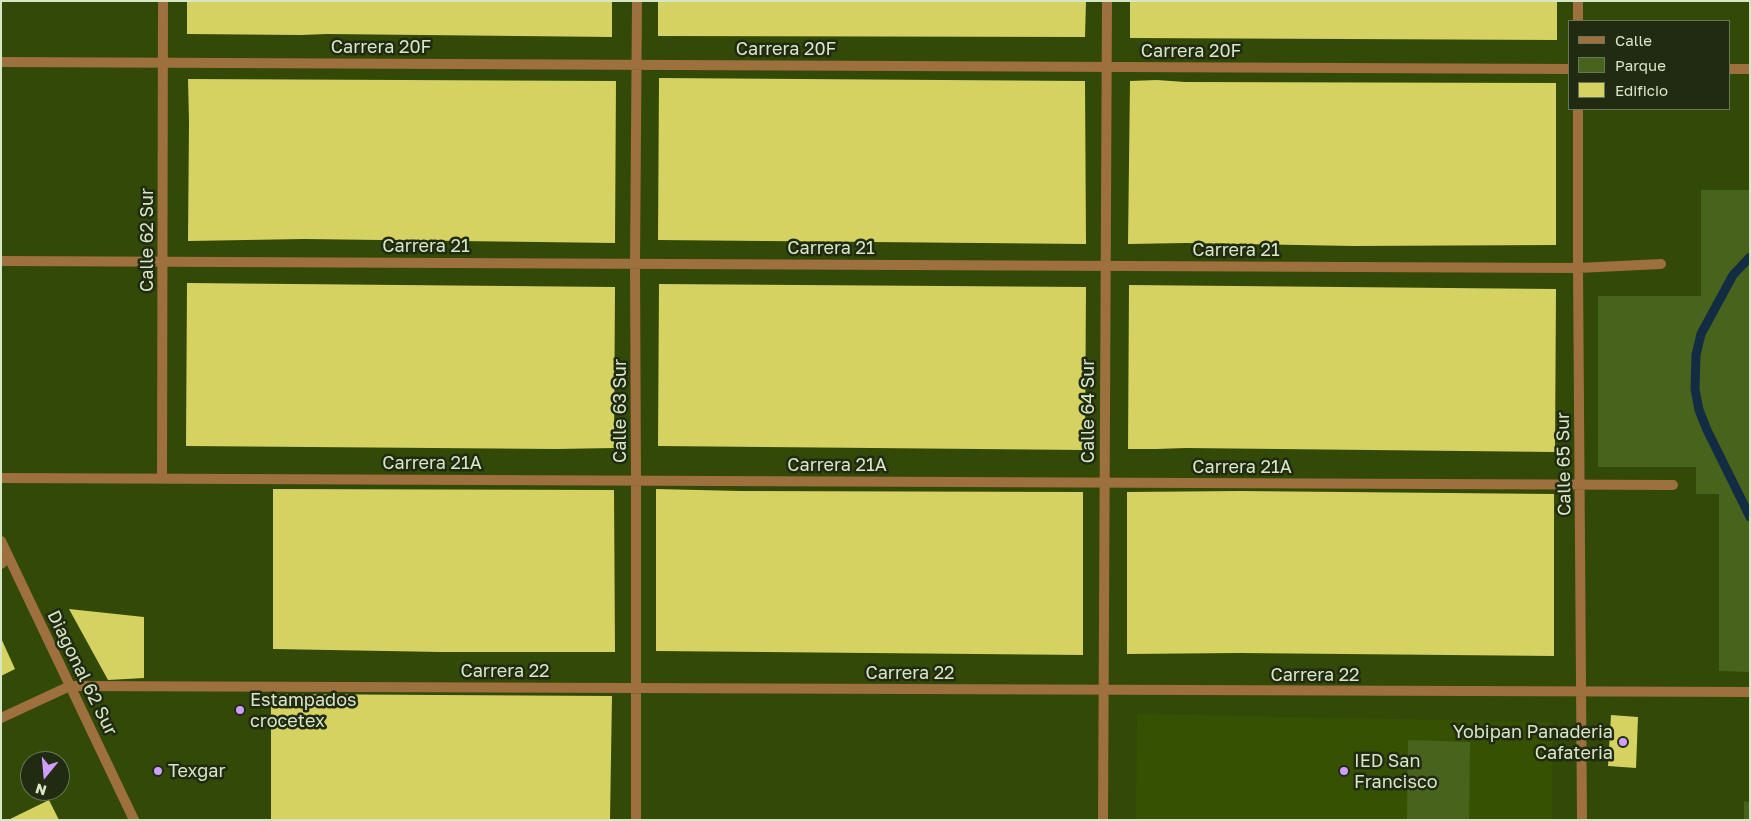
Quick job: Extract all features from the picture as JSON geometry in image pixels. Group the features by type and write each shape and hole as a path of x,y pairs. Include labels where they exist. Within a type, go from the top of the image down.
{"street":[{"name":"Calle 62 Sur","path":"162,478 163,1"},
{"name":"Calle 63 Sur","path":"636,1 636,820"},
{"name":"Calle 64 Sur","path":"1103,820 1104,266 1107,1"},
{"path":"1578,1 1578,20"},
{"name":"Carrera 20F","path":"1,62 1568,69"},
{"path":"1731,69 1750,69"},
{"name":"Calle 65 Sur","path":"1578,110 1582,820"},
{"name":"Carrera 21","path":"1,261 1578,268 1661,264"},
{"name":"Carrera 21A","path":"1,478 1673,485"},
{"name":"Diagonal 62 Sur","path":"1,541 5,560 70,686 134,820"},
{"path":"1,718 70,686"},
{"name":"Carrera 22","path":"70,686 1750,692"}],"shaded area":[{"name":"IED San Francisco","path":"1137,714 1553,722 1552,820 1136,820"}],"green space":[{"path":"1701,190 1750,190 1750,672 1719,671 1719,494 1696,494 1696,467 1598,467 1598,296 1701,296"},
{"path":"1408,740 1470,742 1469,820 1407,820"},
{"path":"1744,801 1750,802 1750,820 1744,820"}],"building":[{"path":"187,1 612,1 612,37 187,34"},
{"path":"658,1 1086,1 1085,37 658,36"},
{"path":"1130,1 1557,1 1557,40 1130,38"},
{"path":"659,78 1085,81 1086,244 658,240"},
{"path":"188,79 616,81 615,243 304,239 188,241"},
{"path":"1130,81 1185,82 1556,83 1556,245 1128,244"},
{"path":"187,283 615,287 614,448 186,446"},
{"path":"659,284 1086,287 1085,450 658,446"},
{"path":"1129,285 1556,289 1555,452 1128,449"},
{"path":"273,489 614,490 615,652 441,652 273,649"},
{"path":"656,489 1083,492 1083,655 656,651"},
{"path":"1240,491 1554,494 1554,656 1239,653 1127,654 1127,492"},
{"path":"69,609 144,617 144,678 108,680"},
{"path":"1,638 15,669 1,676"},
{"path":"271,694 612,696 610,820 271,820"},
{"name":"Yobipan Panaderia Cafateria","path":"1611,715 1638,717 1636,768 1608,766"},
{"path":"50,801 59,820 8,820"}],"waterway":[{"path":"1750,257 1733,275 1701,334 1696,355 1695,389 1699,410 1707,430 1750,517"}],"place":[{"name":"Estampados crocetex","path":"240,710"},
{"name":"Yobipan Panaderia Cafateria","path":"1623,742"},
{"name":"Texgar","path":"158,771"},
{"name":"IED San Francisco","path":"1344,771"}]}
